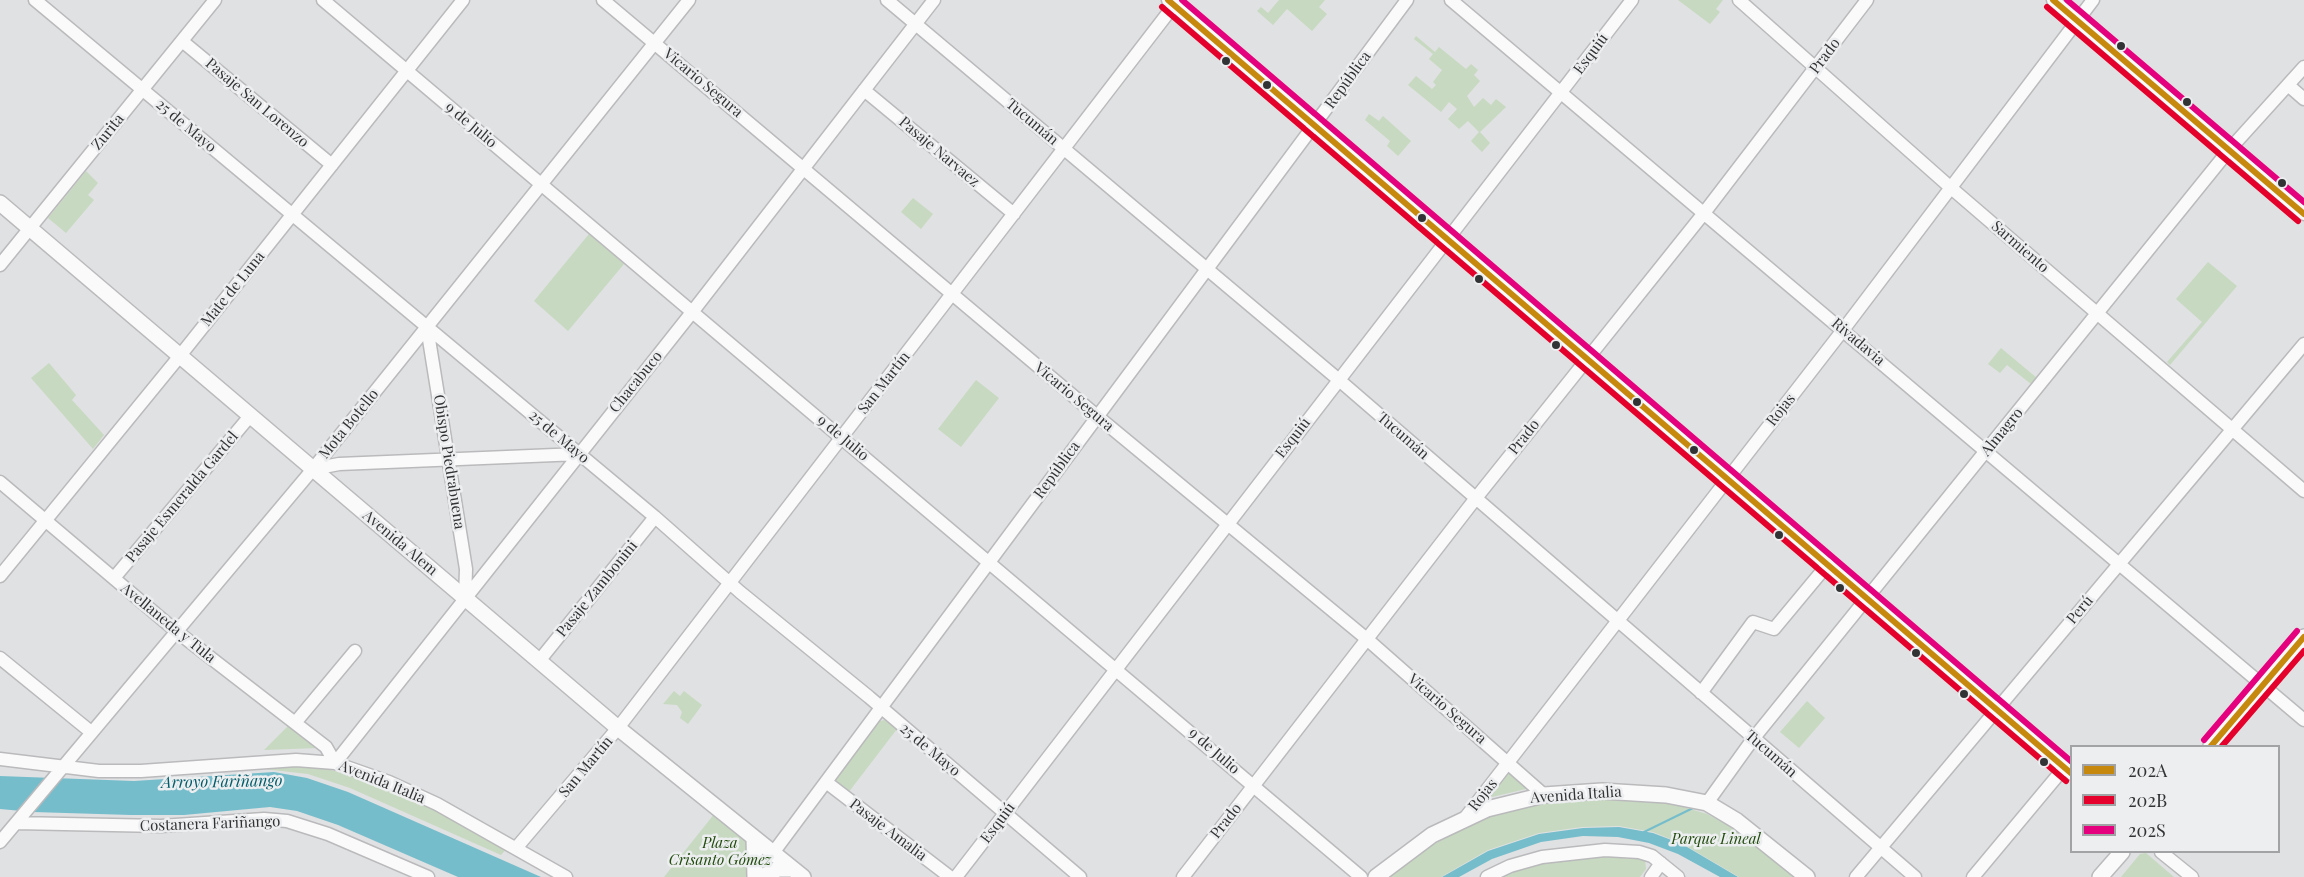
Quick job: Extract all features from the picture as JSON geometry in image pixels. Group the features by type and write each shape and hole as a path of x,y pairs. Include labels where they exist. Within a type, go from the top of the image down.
{"main road":[{"name":"Avenida Alem","path":"0,203 618,728 798,873"},
{"path":"2213,745 2304,637"},
{"name":"Avenida Italia","path":"1376,877 1432,835 1465,818 1512,801 1544,795 1602,791 1634,792 1707,802 1737,821 1807,877"},
{"path":"754,838 758,877"},
{"path":"758,877 773,853"},
{"path":"2100,877 2121,853"},
{"path":"758,877 778,869 798,873"}],"street":[{"name":"25 de Mayo","path":"35,0 655,517 740,592 1080,877"},
{"name":"Zurita","path":"0,265 215,0"},
{"name":"9 de Julio","path":"323,0 337,4 408,72 1361,877"},
{"name":"Mate de Luna","path":"0,576 179,357 463,0"},
{"name":"Vicario Segura","path":"603,0 1227,525 1368,640 1544,795"},
{"name":"Mota Botello","path":"0,842 313,469 689,0"},
{"name":"Tucumán","path":"887,0 1339,380 1915,877"},
{"name":"Chacabuco","path":"335,763 693,311 934,0"},
{"name":"República","path":"773,853 1407,0"},
{"name":"Rivadavia","path":"1451,0 1563,92 2304,720"},
{"name":"Esquiú","path":"956,877 1632,0"},
{"name":"Sarmiento","path":"1739,0 1950,187 2304,491"},
{"name":"Prado","path":"1183,877 1476,498 1704,213 1867,0"},
{"path":"2053,0 2304,214"},
{"name":"Rojas","path":"1465,818 1843,330 2093,0"},
{"path":"1173,2 2068,771 1973,877"},
{"name":"San Martín","path":"517,847 618,728 953,294 1173,2"},
{"name":"Pasaje San Lorenzo","path":"182,41 332,165"},
{"name":"Almagro","path":"1707,802 1753,739 2229,150 2304,67"},
{"path":"2288,85 2304,99"},
{"name":"Pasaje Narvaez","path":"864,90 1014,214"},
{"name":"Obispo Piedrabuena","path":"427,327 466,569 465,598"},
{"name":"Perú","path":"1856,877 2304,344"},
{"name":"Pasaje Esmeralda Gardel","path":"114,578 250,416"},
{"path":"313,469 339,464 579,454"},
{"name":"Avellaneda y Tula","path":"0,482 176,631 326,747 335,763"},
{"name":"Pasaje Zambonini","path":"540,661 655,517"},
{"path":"1701,693 1753,622 1774,629 1828,564"},
{"path":"295,723 355,651"},
{"path":"0,658 91,732"},
{"path":"81,745 83,763 89,770"},
{"name":"Avenida Italia","path":"0,759 60,770 141,771 296,760 335,763 389,782 437,804 517,847 566,877"},
{"name":"Pasaje Amalia","path":"826,782 950,877"},
{"name":"Costanera Fariñango","path":"19,819 161,826 264,819 287,821 328,834 428,877"},
{"path":"1487,877 1521,863 1572,852 1640,852 1661,863 1678,877"},
{"path":"2162,853 2192,877"},
{"path":"1651,877 1661,863"}],"green space":[{"path":"1279,0 1325,0 1319,7 1327,14 1312,31 1287,9 1273,25 1257,11 1261,7 1268,13"},
{"path":"1678,0 1723,0 1716,9 1720,12 1710,24"},
{"path":"1416,36 1435,52 1439,47 1466,69 1471,64 1478,70 1474,75 1480,81 1467,96 1474,107 1483,98 1491,105 1496,99 1506,107 1480,132 1490,143 1482,152 1471,141 1479,132 1468,121 1459,129 1448,119 1457,109 1449,102 1441,112 1408,85 1416,76 1432,89 1436,85 1433,82 1442,70 1429,59 1433,54 1414,39"},
{"path":"1369,114 1379,121 1383,116 1411,141 1398,156 1387,146 1390,141 1365,120"},
{"path":"86,171 98,183 88,195 94,200 66,233 48,218"},
{"path":"913,198 933,214 921,229 901,212"},
{"path":"589,234 624,264 568,331 534,301"},
{"path":"2208,262 2237,286 2170,365 2167,362 2202,322 2176,299"},
{"path":"2001,348 2037,378 2031,384 2007,365 2000,373 1988,364"},
{"path":"49,363 76,395 72,400 104,435 93,449 31,378"},
{"path":"976,380 999,398 961,447 938,429"},
{"path":"674,691 680,696 684,691 702,705 688,724 680,718 682,712 677,705 663,704"},
{"path":"1807,701 1825,718 1799,748 1780,732"},
{"path":"884,720 897,729 848,793 836,784 836,778 877,722"},
{"path":"288,726 318,748 264,750"},
{"path":"314,766 351,775 456,819 507,848 501,855 350,788 308,774 255,768"},
{"path":"1509,771 1526,786 1526,789 1492,797 1490,795"},
{"name":"Parque Lineal","path":"1598,797 1663,801 1707,814 1748,836 1796,877 1739,877 1683,844 1653,832 1619,826 1582,827 1539,833 1488,850 1441,877 1390,877 1427,848 1479,820 1535,803"},
{"name":"Plaza Crisanto Gómez","path":"715,813 749,844 750,873 747,877 664,877"},
{"path":"2146,853 2174,877 2121,877 2140,854"},
{"path":"1593,856 1645,859 1646,869 1640,877 1498,877 1554,859"}],"water":[{"name":"Arroyo Fariñango","path":"274,772 307,778 348,792 541,877 458,877 338,825 297,811 270,807 184,815 33,812 0,809 0,776 134,781"},
{"path":"1619,827 1653,833 1682,844 1738,877 1720,877 1678,854 1649,843 1618,837 1583,836 1541,842 1492,859 1459,877 1442,877 1488,851 1539,834 1583,828"}],"waterway":[{"path":"1644,832 1693,808"}],"transit line":[{"name":"202A","path":"1168,0 2070,772"},
{"name":"202S","path":"1182,0 2070,760"},
{"name":"202A","path":"2053,0 2304,214"},
{"name":"202S","path":"2067,0 2304,202"},
{"name":"202B","path":"1162,7 2066,781"},
{"name":"202B","path":"2047,7 2298,221"},
{"name":"202S","path":"2204,740 2297,631"},
{"name":"202A","path":"2212,745 2304,637"},
{"name":"202B","path":"2223,745 2304,651"}]}
